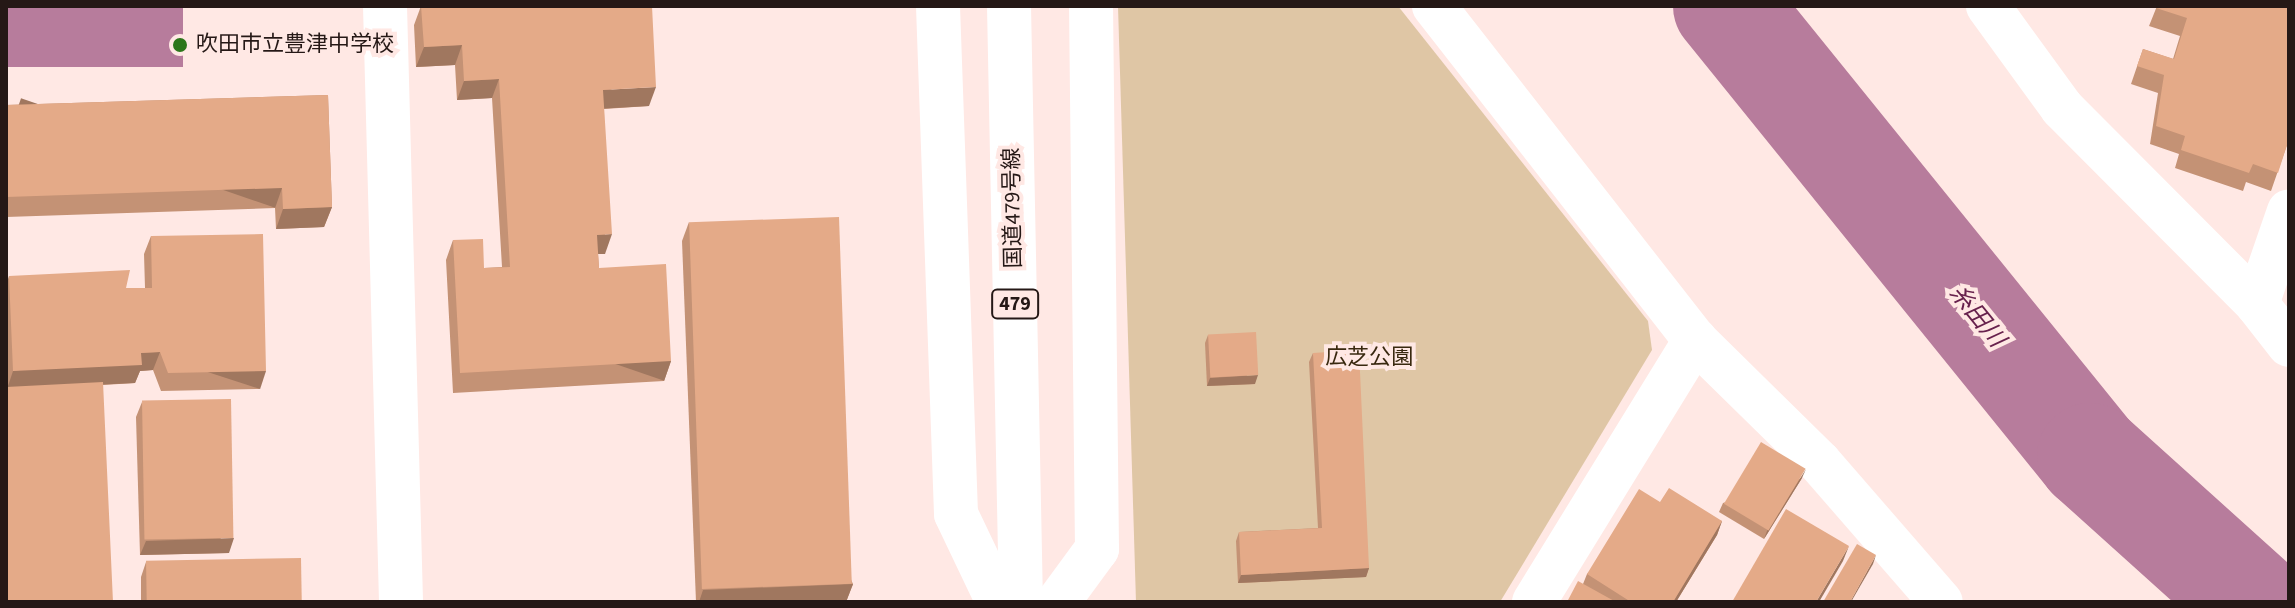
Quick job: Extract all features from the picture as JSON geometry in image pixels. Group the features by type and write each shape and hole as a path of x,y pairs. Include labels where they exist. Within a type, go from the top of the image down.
{"main road":[{"path":"385,6 401,602"},
{"path":"938,6 956,514 998,602"},
{"name":"国道479号線","path":"1009,6 1021,602"},
{"path":"1058,602 1097,549 1091,6"},
{"path":"1434,6 1695,340 1820,463 1941,602"},
{"path":"1988,6 2062,108 2257,304 2289,345"},
{"path":"2257,304 2289,211"},
{"path":"1534,602 1695,340"}],"green space":[{"name":"広芝公園","path":"1118,6 1398,6 1648,321 1652,350 1500,602 1136,602"}],"shaded area":[{"path":"6,6 183,6 183,67 6,67"}],"building":[{"path":"421,6 652,6 656,87 603,90 612,234 597,235 599,268 666,264 671,361 460,373 453,240 483,239 484,268 510,267 499,79 464,81 462,45 424,47"},
{"path":"2157,6 2289,6 2289,139 2278,173 2253,164 2249,173 2181,150 2185,136 2156,126 2164,75 2137,66 2143,49 2174,59 2187,18"},
{"path":"328,95 332,207 283,209 282,188 6,197 6,105"},
{"path":"839,217 852,584 702,589 689,222"},
{"path":"263,234 266,371 168,373 160,352 141,353 142,365 13,371 9,276 130,270 126,288 152,288 151,236"},
{"path":"1256,332 1258,375 1210,377 1208,335"},
{"path":"1359,350 1369,568 1241,575 1239,532 1322,528 1313,353"},
{"path":"103,382 113,602 6,602 6,387"},
{"path":"231,399 233,538 144,540 142,401"},
{"path":"1761,442 1806,469 1768,530 1724,504"},
{"path":"1669,488 1722,521 1673,602 1631,602 1587,574 1639,489 1660,502"},
{"path":"1786,509 1849,546 1816,602 1732,602"},
{"path":"1857,544 1876,555 1850,602 1823,602"},
{"path":"301,558 302,602 147,602 146,561"},
{"path":"1578,581 1616,602 1567,602"}],"waterway":[{"name":"糸田川","path":"1726,6 2090,456 2252,602"}],"place":[{"name":"吹田市立豊津中学校","path":"180,45"}]}
